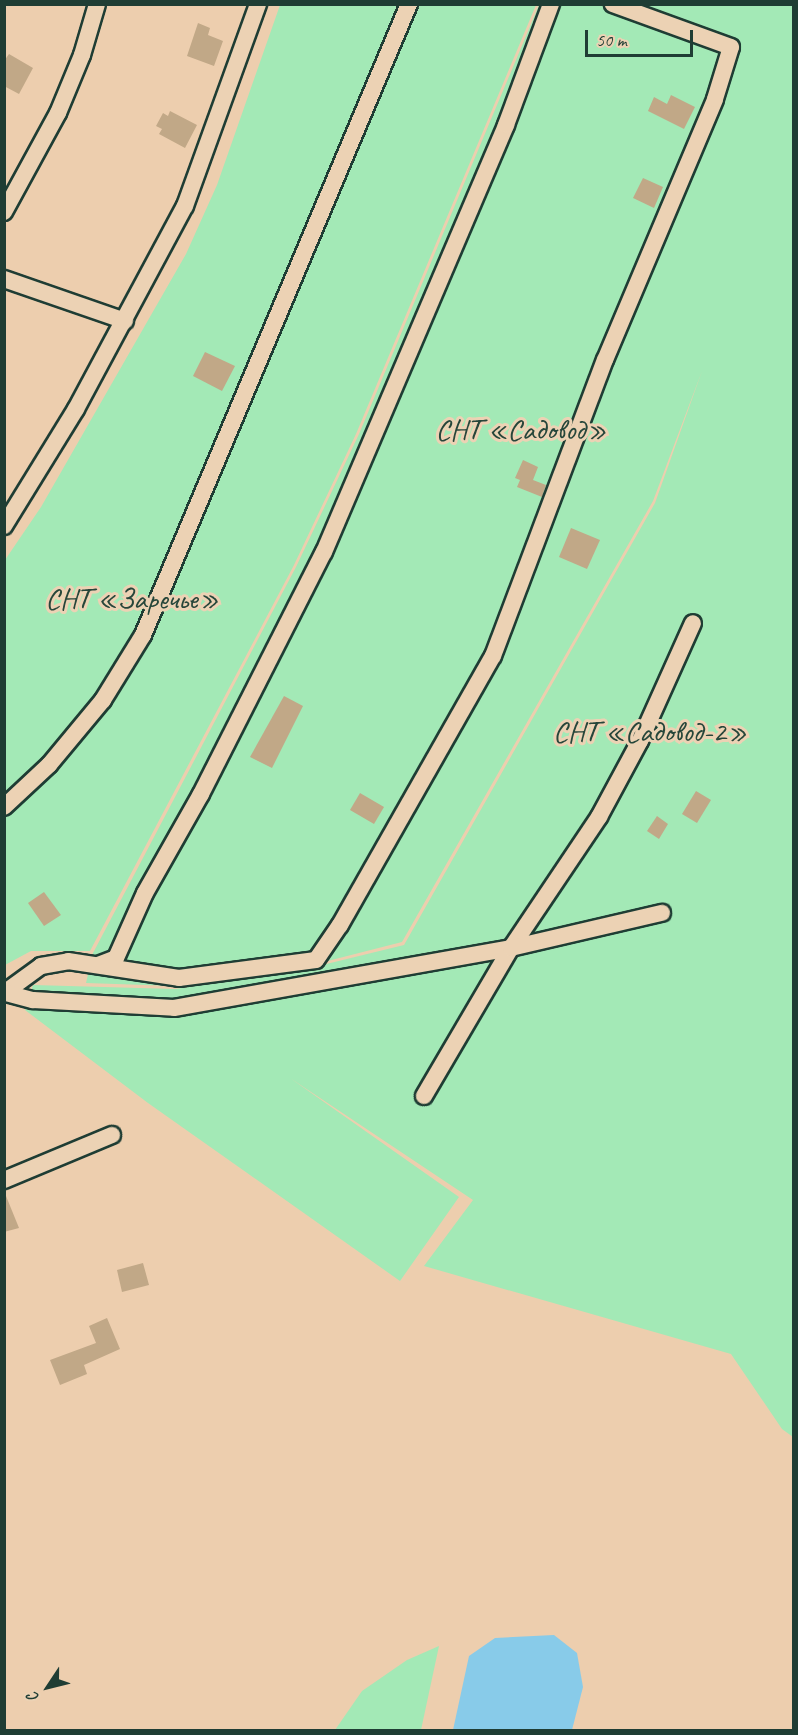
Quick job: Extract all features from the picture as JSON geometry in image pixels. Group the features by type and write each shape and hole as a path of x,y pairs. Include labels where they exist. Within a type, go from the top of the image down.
{"street":[{"path":"4,212 58,113 97,4"},
{"path":"4,526 124,321 185,206 258,4"},
{"path":"4,807 49,765 103,700 142,634 409,4"},
{"path":"95,966 116,958 145,892 201,794 324,552 506,124 551,4"},
{"path":"5,993 41,966 68,961 179,978 316,960 340,925 493,656 605,360 715,99 731,47 613,4"},
{"path":"4,279 124,321"},
{"path":"424,1096 511,948 599,817 640,741 693,623"},
{"path":"5,993 33,1000 174,1008 511,948 662,913"},
{"path":"4,1180 112,1135"}],"green space":[{"name":"СНТ «Заречье»","path":"280,5 536,5 356,434 294,565 90,951 31,951 5,965 5,560 41,507 186,254 217,185"},
{"path":"539,5 793,5 793,1437 782,1429 731,1354 424,1266 473,1200 290,1078 459,1197 400,1281 148,1103 25,1010 33,985 175,989 310,968 404,945 655,503 702,371 653,501 402,942 308,966 175,986 86,983 93,953 296,567 359,434"},
{"path":"439,1646 421,1730 335,1730 362,1691 407,1660"}],"water":[{"path":"554,1635 577,1653 583,1687 572,1730 453,1730 469,1656 495,1638"}],"building":[{"path":"198,23 210,28 208,35 223,41 214,66 187,56"},
{"path":"9,54 33,68 19,94 4,86 4,61"},
{"path":"671,95 695,107 684,129 648,111 654,97 667,104"},
{"path":"170,111 197,125 185,148 159,134 162,129 156,126 163,113 168,116"},
{"path":"643,178 663,187 654,208 633,198"},
{"path":"205,352 235,366 222,391 193,376"},
{"path":"523,460 538,467 533,480 546,485 542,497 517,487 520,480 515,478"},
{"path":"571,528 600,540 587,569 559,557"},
{"path":"284,696 303,706 272,768 250,757"},
{"path":"696,791 711,800 697,823 682,814"},
{"path":"360,793 384,807 374,824 350,810"},
{"path":"657,816 668,824 659,839 647,831"},
{"path":"44,892 61,915 44,926 28,903"},
{"path":"4,1191 19,1228 4,1232"},
{"path":"143,1263 149,1285 122,1292 117,1270"},
{"path":"107,1318 120,1349 84,1365 87,1374 60,1385 50,1360 96,1343 89,1326"}],"park label":[{"name":"СНТ «Садовод»","path":"521,429"},
{"name":"СНТ «Садовод-2»","path":"650,731"}]}
